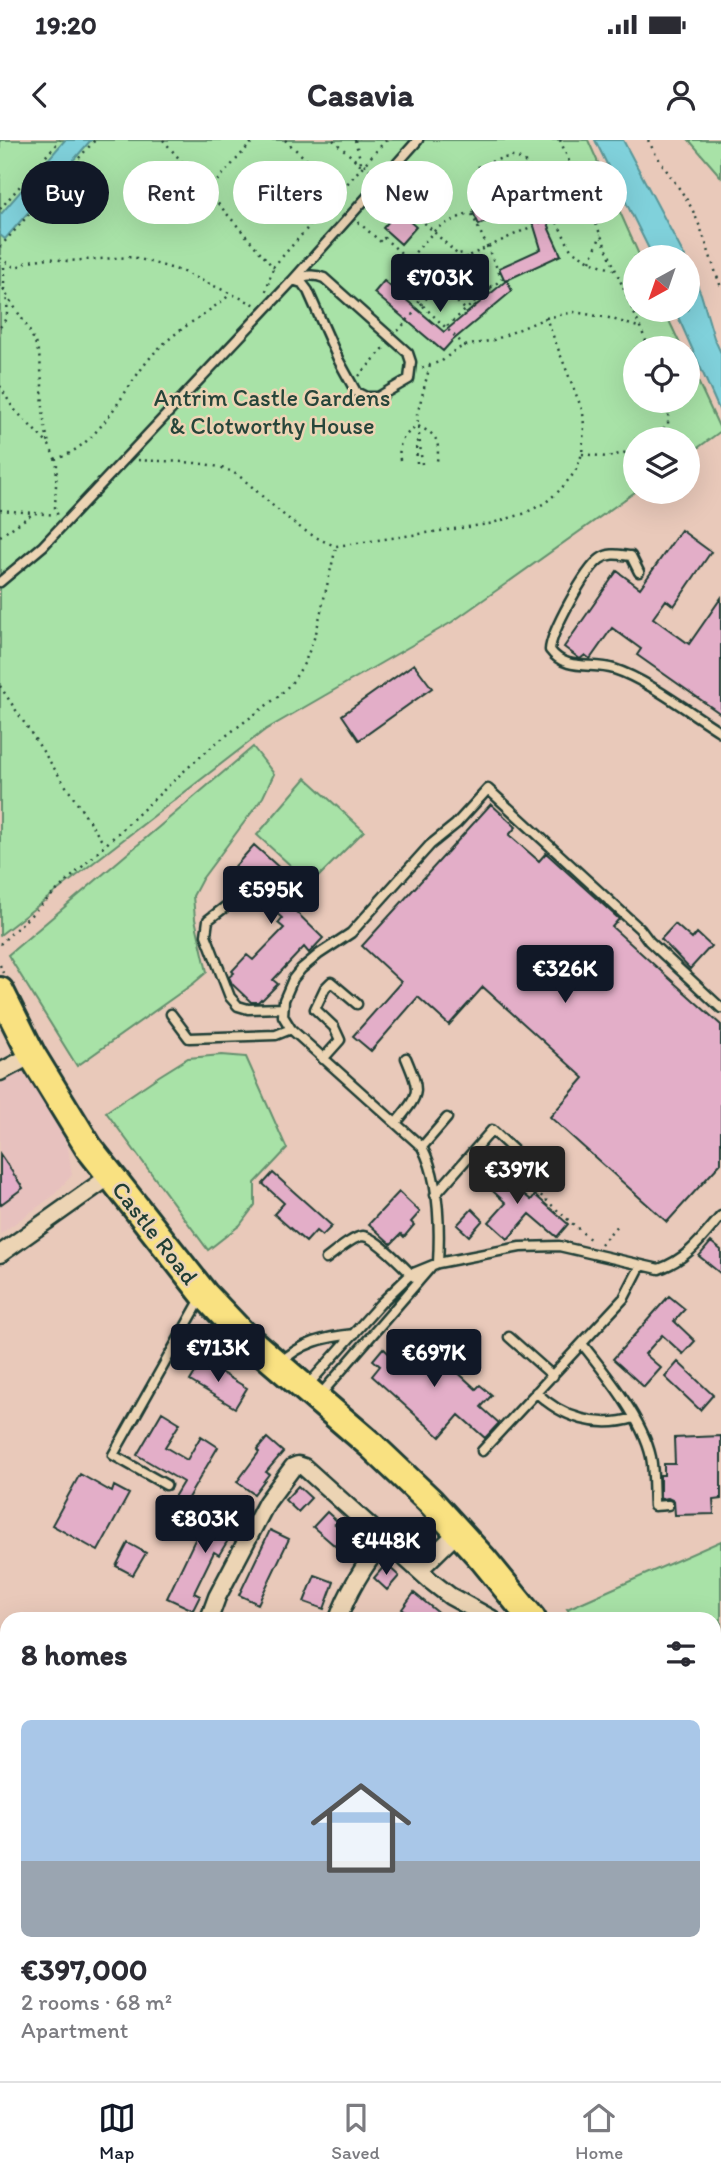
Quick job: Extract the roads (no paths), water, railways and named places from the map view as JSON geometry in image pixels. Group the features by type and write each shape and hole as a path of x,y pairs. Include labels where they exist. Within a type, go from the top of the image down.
{"main road":[{"name":"Castle Road","path":"3,984 32,1055 70,1120 110,1176 204,1294 243,1335 371,1445 430,1501 526,1612"}],"street":[{"path":"0,1072 32,1055"},
{"path":"0,1254 110,1176"},
{"path":"212,1612 267,1502 293,1466 298,1465 304,1467 450,1596 479,1612"},
{"path":"419,1570 458,1532"},
{"path":"341,1612 352,1585 384,1540"}],"lane":[{"path":"0,582 43,546 66,522 352,216 418,140"},
{"path":"315,274 324,278 408,353 411,368 409,379 377,397 366,397 356,392 307,291 302,283 293,280 315,274"},
{"path":"639,572 631,556 611,554 598,560 555,630 550,650 567,664 617,670 721,732"},
{"path":"439,1263 440,1231 435,1195 429,1159 422,1147 290,1029 282,1008 286,991 301,969 351,933 430,845 456,824 488,789 721,1008"},
{"path":"229,904 208,920 206,935 230,997 239,1006 248,1009 282,1008"},
{"path":"323,1059 340,1040 334,1027 315,1009 325,988 331,982 357,1004"},
{"path":"171,1014 189,1038 276,1035 290,1029"},
{"path":"396,1123 416,1099 417,1084 406,1059"},
{"path":"422,1147 447,1118"},
{"path":"435,1195 492,1130 521,1157"},
{"path":"311,1394 354,1334 411,1274 439,1263 537,1246 559,1246 659,1269 675,1263 690,1251 721,1216"},
{"path":"326,1259 362,1236 372,1239 419,1282"},
{"path":"482,1451 624,1298 641,1265"},
{"path":"311,1394 430,1268"},
{"path":"166,1485 113,1455 204,1294"},
{"path":"278,1365 287,1356 321,1338 354,1334"},
{"path":"509,1338 552,1376"},
{"path":"583,1345 602,1368 645,1437 652,1460 654,1506 668,1505"},
{"path":"536,1392 556,1409 591,1422 617,1423 634,1418"}],"water":[{"path":"65,140 91,140 73,161 47,161"},
{"path":"595,140 623,140 679,245 647,245 627,205 627,161 605,161"},
{"path":"21,191 21,221 5,239 0,235 0,215"},
{"path":"700,292 721,353 721,414 700,367 700,336 686,336 680,322 700,322"}],"park label":[{"name":"Antrim Castle Gardens & Clotworthy House","path":"272,412"}]}
